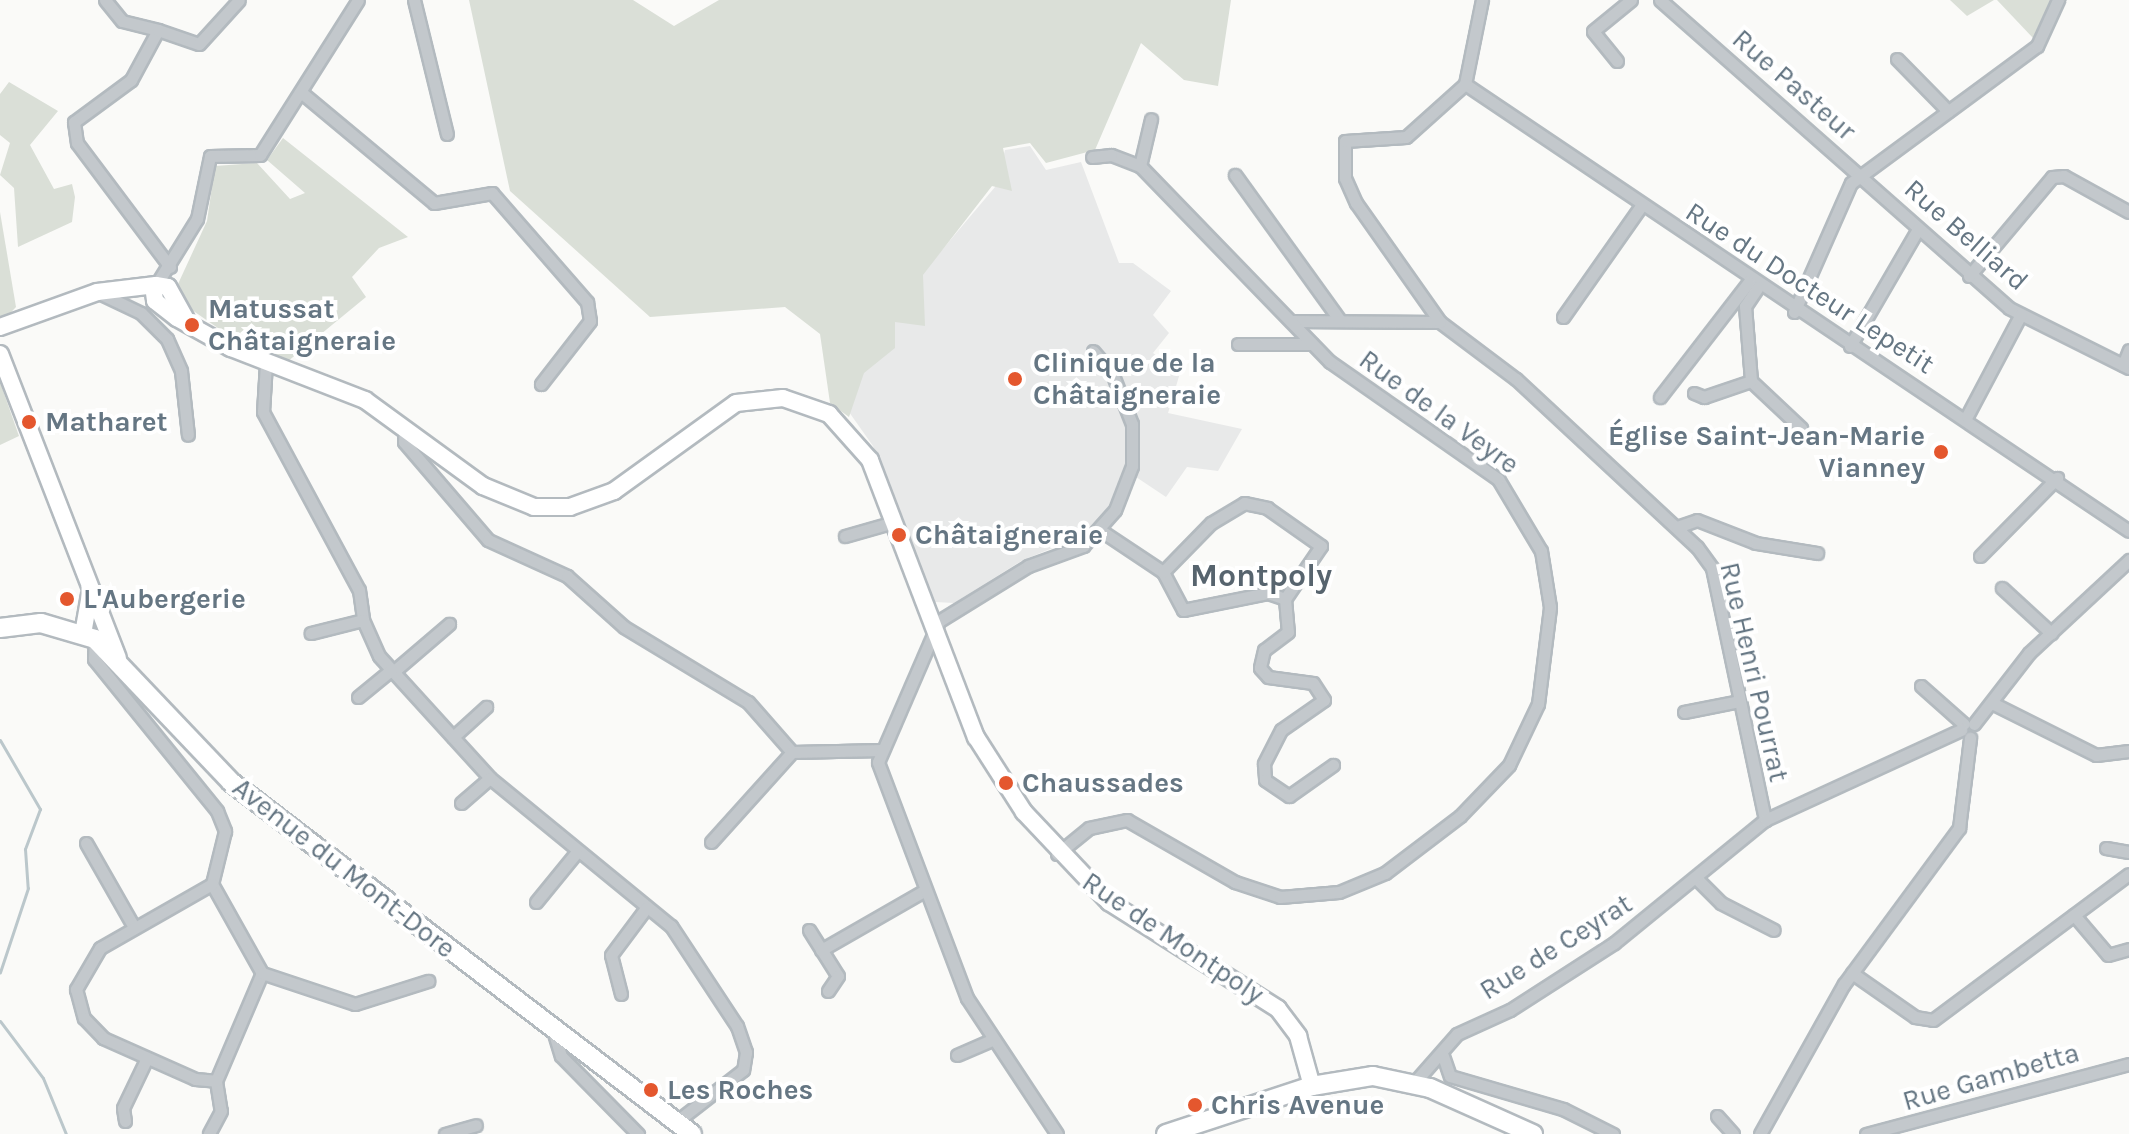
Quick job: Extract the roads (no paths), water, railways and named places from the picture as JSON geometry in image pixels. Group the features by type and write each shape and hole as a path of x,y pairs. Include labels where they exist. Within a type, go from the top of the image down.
{"main road":[{"path":"0,628 83,634"},
{"name":"Avenue du Mont-Dore","path":"83,634 118,658 231,782 692,1134"},
{"path":"1166,1134 1312,1086 1373,1076 1448,1085 1533,1134"}],"street":[{"path":"105,0 122,21 199,44 217,33 239,0"},
{"path":"0,347 7,327 97,292 160,291 197,219 206,167 218,151 260,155 358,0"},
{"path":"414,0 447,134"},
{"path":"1465,84 1482,0"},
{"path":"1617,61 1593,31 1631,0"},
{"name":"Rue Pasteur","path":"1660,0 1861,175"},
{"path":"1794,312 1851,183 2037,46 2058,0"},
{"path":"158,30 131,80 74,122 91,168 137,214 170,267"},
{"path":"1897,59 1948,111"},
{"name":"Rue Henri Pourrat","path":"1465,84 1406,137 1345,141 1345,178 1356,203 1440,322 1516,379 1677,527 1712,568 1765,820"},
{"name":"Rue du Docteur Lepetit","path":"1465,84 1794,312 1967,416 2129,531"},
{"path":"302,93 434,203 492,193 587,302 590,321 541,384"},
{"path":"1092,157 1111,155 1140,166 1151,119"},
{"name":"Rue de la Veyre","path":"1057,854 1089,828 1127,820 1235,882 1280,897 1339,892 1385,873 1460,816 1526,735 1545,671 1550,607 1541,551 1522,508 1498,479 1312,344 1140,166"},
{"path":"1235,175 1339,319"},
{"name":"Rue Belliard","path":"1861,175 1969,276 2021,314 2126,367"},
{"path":"1969,276 2052,177 2064,176 2129,212"},
{"path":"1563,317 1641,206"},
{"path":"1850,346 1918,229"},
{"path":"1754,285 1745,306 1751,381 1801,428"},
{"path":"1660,397 1754,285"},
{"name":"Rue de Montpoly","path":"160,291 187,321 266,363 356,396 499,497 553,509 614,491 724,408 759,398 796,400 829,414 856,438 894,522 976,737 1057,854 1123,912 1278,1009 1298,1036 1312,1086"},
{"path":"97,292 141,313 167,339 181,371 188,435"},
{"path":"1967,416 2021,314"},
{"path":"1291,321 1440,322"},
{"path":"1238,344 1312,344"},
{"path":"2126,367 2129,350"},
{"path":"1057,1134 967,998 922,892 881,778 882,750 934,627 1014,574 1083,546 1100,530 1124,492 1133,440 1112,373 1093,351"},
{"path":"0,354 76,538 93,607 118,658"},
{"path":"266,363 263,412 355,575 363,620 392,671 490,778 682,940 746,1052 743,1070 676,1122"},
{"path":"1694,393 1704,397 1751,381"},
{"path":"405,428 404,442 488,540 567,576 624,627 748,702 792,752"},
{"path":"1980,556 2057,478"},
{"path":"1163,572 1211,523 1244,503 1267,508 1321,546 1285,599 1288,632 1264,650 1260,668 1268,677 1313,683 1324,700 1281,730 1264,764 1265,780 1289,796 1333,765"},
{"path":"1677,527 1697,520 1756,543 1817,553"},
{"path":"845,536 894,522"},
{"path":"1100,530 1163,572 1183,610 1268,593 1285,599"},
{"path":"1760,1134 1782,1084 1852,973 1959,828 1968,729 2051,633 2129,560"},
{"path":"2002,588 2051,633"},
{"path":"93,607 83,634 94,659 217,811 225,831 212,884 262,973 355,1004 428,981"},
{"path":"83,634 93,607"},
{"path":"311,633 363,620"},
{"path":"358,697 449,624"},
{"path":"1921,686 1968,729"},
{"path":"1684,712 1739,701"},
{"path":"1992,703 2096,755 2129,751"},
{"path":"453,737 486,707"},
{"name":"Rue de Ceyrat","path":"1414,1083 1443,1056 1457,1034 1510,1010 1614,943 1765,820 1968,729"},
{"path":"711,842 792,752 882,750"},
{"path":"461,803 490,778"},
{"path":"86,843 134,927"},
{"path":"2106,848 2129,852"},
{"path":"536,902 576,853"},
{"path":"1852,973 1915,1017 1933,1020 2129,874"},
{"path":"1696,878 1721,903 1774,930"},
{"path":"212,884 134,927 89,958 76,989 91,1029 147,1058 216,1081"},
{"path":"821,950 922,892"},
{"path":"621,994 611,955 646,908"},
{"path":"2074,915 2108,955 2129,949"},
{"path":"809,930 838,976 828,991"},
{"path":"209,1134 221,1111 216,1081 262,973"},
{"path":"552,1027 561,1056 638,1134"},
{"path":"957,1055 994,1039"},
{"path":"1443,1056 1448,1085 1563,1109 1613,1134"},
{"path":"125,1121 123,1108 147,1058"},
{"name":"Rue Gambetta","path":"1866,1134 2129,1064"},
{"path":"1717,1116 1733,1134"},
{"path":"445,1134 476,1125"}],"waterway":[{"path":"0,740 40,809 25,849 28,888 0,972"},
{"path":"0,1021 43,1078 66,1134"}],"place":[{"name":"Matussat Châtaigneraie","path":"192,325"},
{"name":"Clinique de la Châtaigneraie","path":"1015,379"},
{"name":"Matharet","path":"29,422"},
{"name":"Église Saint-Jean-Marie Vianney","path":"1941,452"},
{"name":"Châtaigneraie","path":"899,535"},
{"name":"L'Aubergerie","path":"67,599"},
{"name":"Chaussades","path":"1006,783"},
{"name":"Les Roches","path":"651,1090"},
{"name":"Chris Avenue","path":"1195,1105"}],"district":[{"name":"Montpoly","path":"1261,576"}]}
